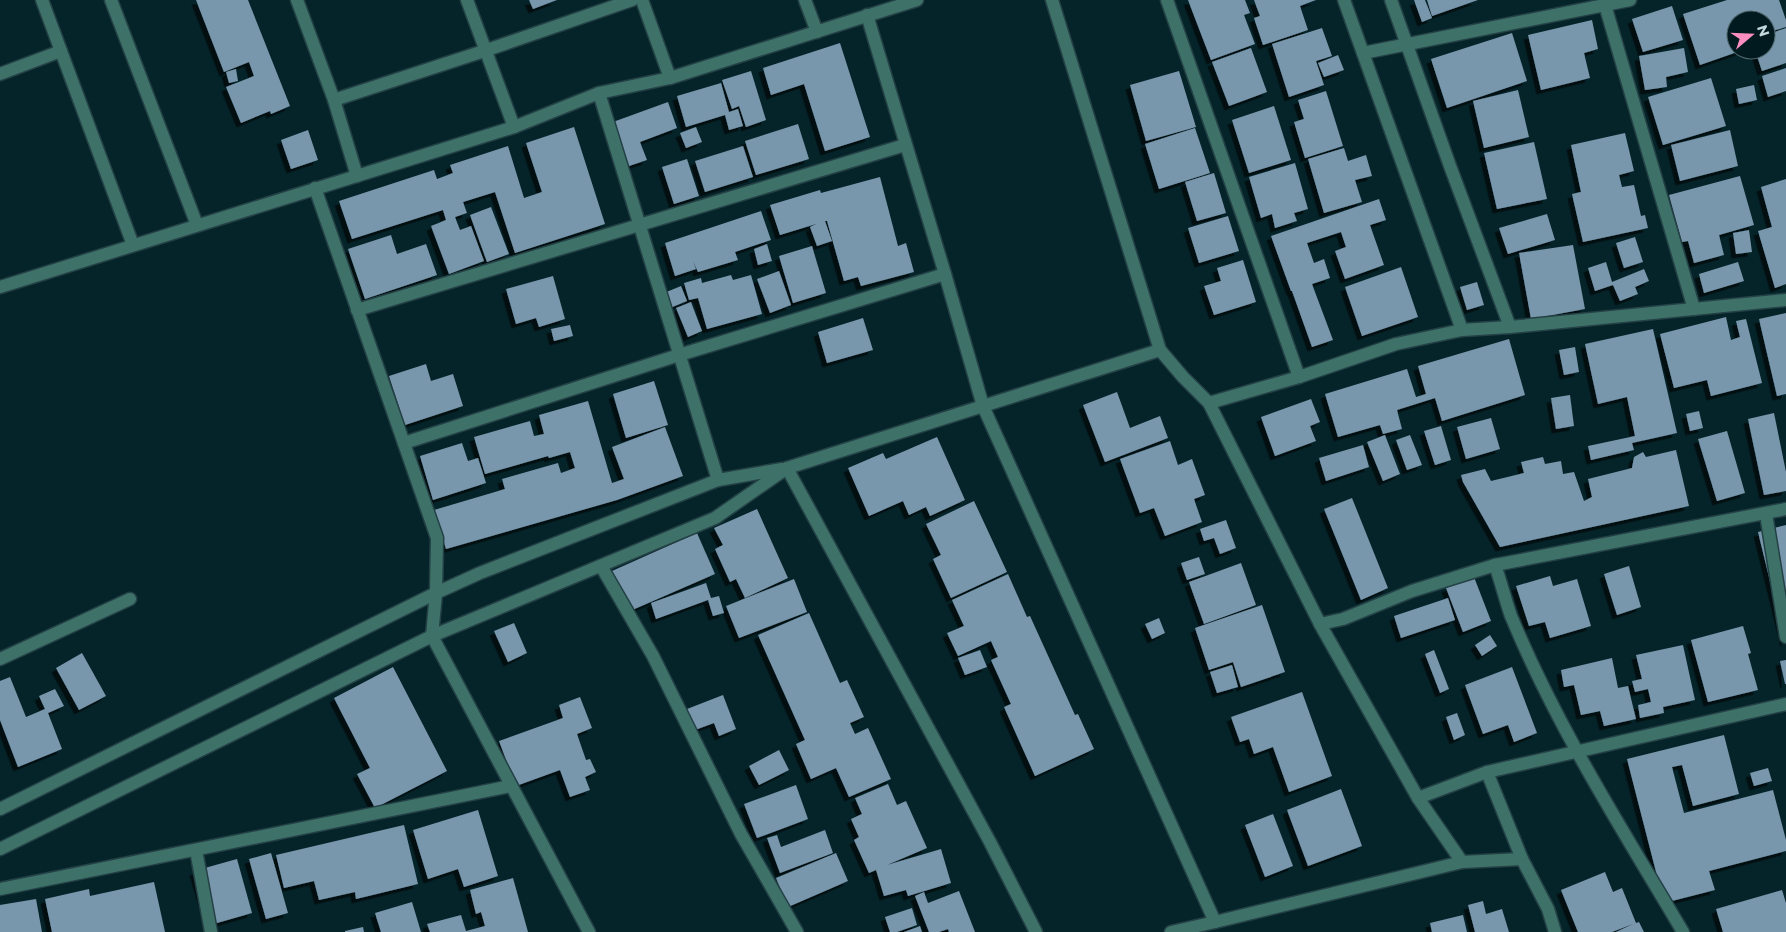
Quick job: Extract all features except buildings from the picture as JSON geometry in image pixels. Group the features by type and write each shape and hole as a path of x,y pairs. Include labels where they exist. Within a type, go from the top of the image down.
{"street":[{"path":"42,0 133,245"},
{"path":"111,0 197,226"},
{"path":"297,0 334,100 357,176"},
{"path":"467,0 484,51 514,126"},
{"path":"334,100 632,0"},
{"path":"642,0 670,78"},
{"path":"805,0 817,32"},
{"path":"0,287 514,126 599,94 670,78 917,0"},
{"path":"1052,0 1160,350 1209,403 1320,624 1418,798 1462,862"},
{"path":"1167,0 1299,377"},
{"path":"1344,0 1462,330"},
{"path":"1391,0 1510,327"},
{"path":"1363,53 1630,0"},
{"path":"1605,5 1694,309"},
{"path":"867,15 983,406 1215,922"},
{"path":"0,74 61,51"},
{"path":"599,94 718,480"},
{"path":"357,310 905,145"},
{"path":"315,188 437,538 436,593 432,636 589,932"},
{"path":"404,443 680,355 945,274"},
{"path":"1209,403 1299,377 1396,344 1462,330 1786,300"},
{"path":"0,809 480,573 718,480 787,468 1160,350"},
{"path":"0,849 432,636 715,518 787,468"},
{"path":"787,468 990,842 1036,932"},
{"path":"1320,624 1343,619 1412,591 1495,565 1786,509"},
{"path":"1766,514 1786,637"},
{"path":"1495,565 1511,614 1576,753 1683,932"},
{"path":"601,566 653,656 741,834 797,932"},
{"path":"0,659 130,599"},
{"path":"1418,798 1487,772 1786,704"},
{"path":"1487,772 1522,859 1548,909 1555,932"},
{"path":"0,889 511,786"},
{"path":"196,850 210,932"},
{"path":"1171,932 1462,862 1522,859"}]}
